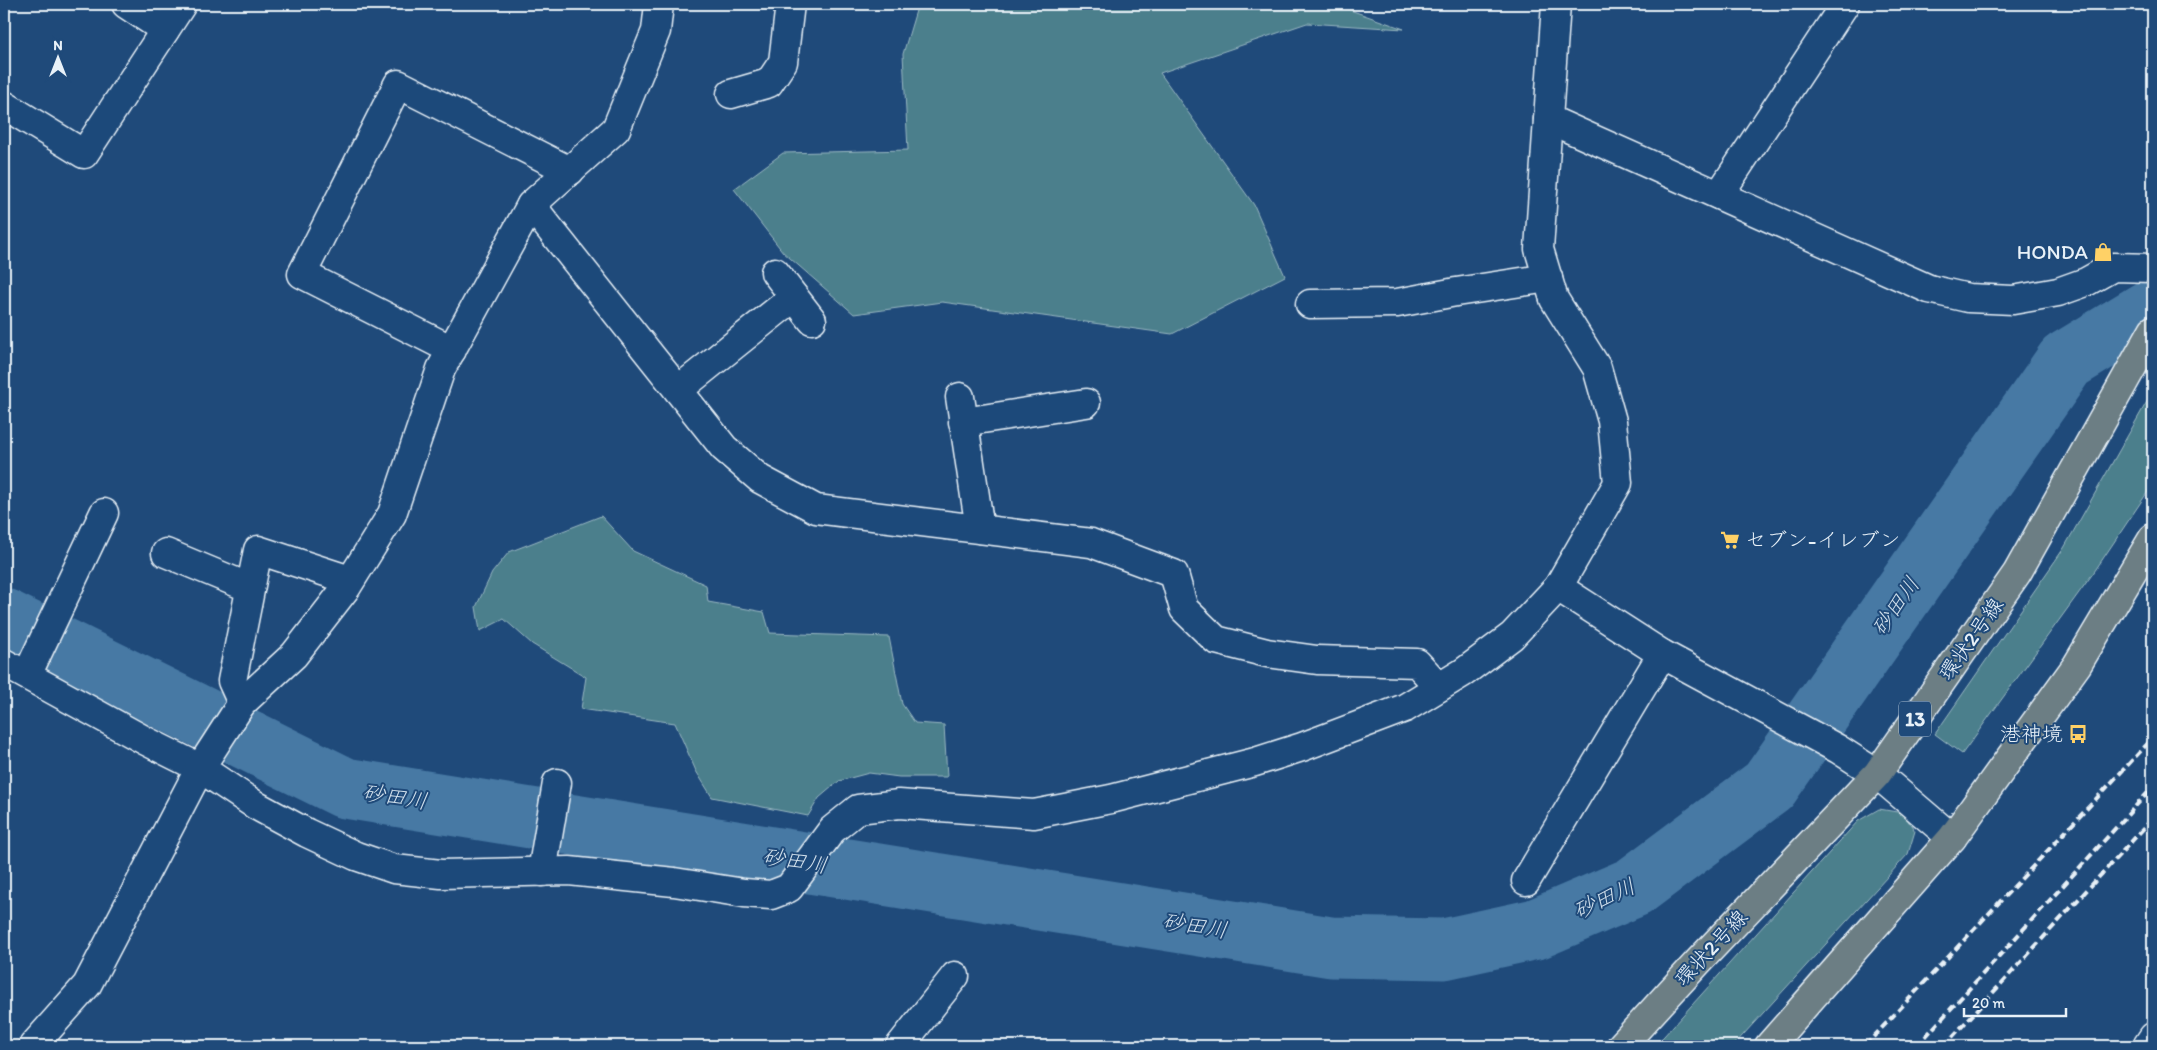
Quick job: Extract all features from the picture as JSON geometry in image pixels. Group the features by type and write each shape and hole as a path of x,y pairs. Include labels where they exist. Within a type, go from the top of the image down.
{"main road":[{"name":"環状2号線","path":"1621,1046 1877,774 2017,573 2149,337"},
{"path":"1769,1046 1952,838 2077,665 2153,538"}],"street":[{"path":"126,4 165,30"},
{"path":"4,105 84,154 182,4"},
{"path":"33,1046 87,985 206,758 242,703 294,655 350,580 392,514 442,369 531,205 616,129 656,31 659,4"},
{"path":"731,94 769,83 783,62 790,4"},
{"path":"104,513 60,605 15,669 206,758 257,806 307,833 356,856 394,869 442,874 544,860 569,871 772,895 789,888 832,830 858,809 899,804 1034,814 1111,799 1254,762 1302,747 1405,708 1464,672 1512,636 1558,587 1618,483 1612,420 1597,368 1554,299 1539,249 1556,4"},
{"path":"1718,195 1845,4"},
{"path":"452,350 302,274 398,84 570,170"},
{"path":"1548,119 1928,289 1968,298 2013,300 2058,292 2086,282 2113,267 2153,268"},
{"path":"531,205 724,448 760,479 816,509 1091,543 1174,574 1184,609 1216,640 1267,653 1317,660 1417,663 1439,687"},
{"path":"775,272 812,320"},
{"path":"1310,304 1397,303 1548,278"},
{"path":"678,390 794,297"},
{"path":"980,529 961,409 1086,403"},
{"path":"242,703 232,681 258,550 350,580"},
{"path":"166,553 250,588"},
{"path":"1558,587 1662,654 1829,743 1877,774 1952,838"},
{"path":"1526,881 1662,654"},
{"path":"544,860 557,783"},
{"path":"900,1046 955,976"},
{"path":"2147,1046 2153,1037"}],"green space":[{"path":"918,4 1333,4 1404,29 1307,23 1160,73 1254,205 1285,276 1172,334 942,302 854,314 783,252 734,189 783,153 908,150 903,54"},
{"path":"2153,391 2153,484 2094,572 1962,754 1935,734 2064,548"},
{"path":"601,516 633,551 706,585 708,602 764,612 770,633 889,637 902,704 915,723 944,725 947,777 899,777 869,773 839,781 819,798 808,816 712,797 696,771 675,723 581,709 586,677 532,644 504,619 480,631 476,607 492,573 509,552"},
{"path":"1879,809 1903,813 1915,831 1908,854 1733,1046 1655,1046 1858,821"}],"waterway":[{"name":"砂田川","path":"4,619 345,788 1331,947 1444,949 1536,929 1634,887 1769,786 2066,361 2153,308"}],"railway":[{"path":"1865,1046 2153,738"},
{"path":"1917,1046 2153,787"},
{"path":"1944,1046 2153,818"}],"place":[{"name":"HONDA","path":"2103,252"},
{"name":"セブン-イレブン","path":"1730,540"},
{"name":"港神境","path":"2078,734"}]}
